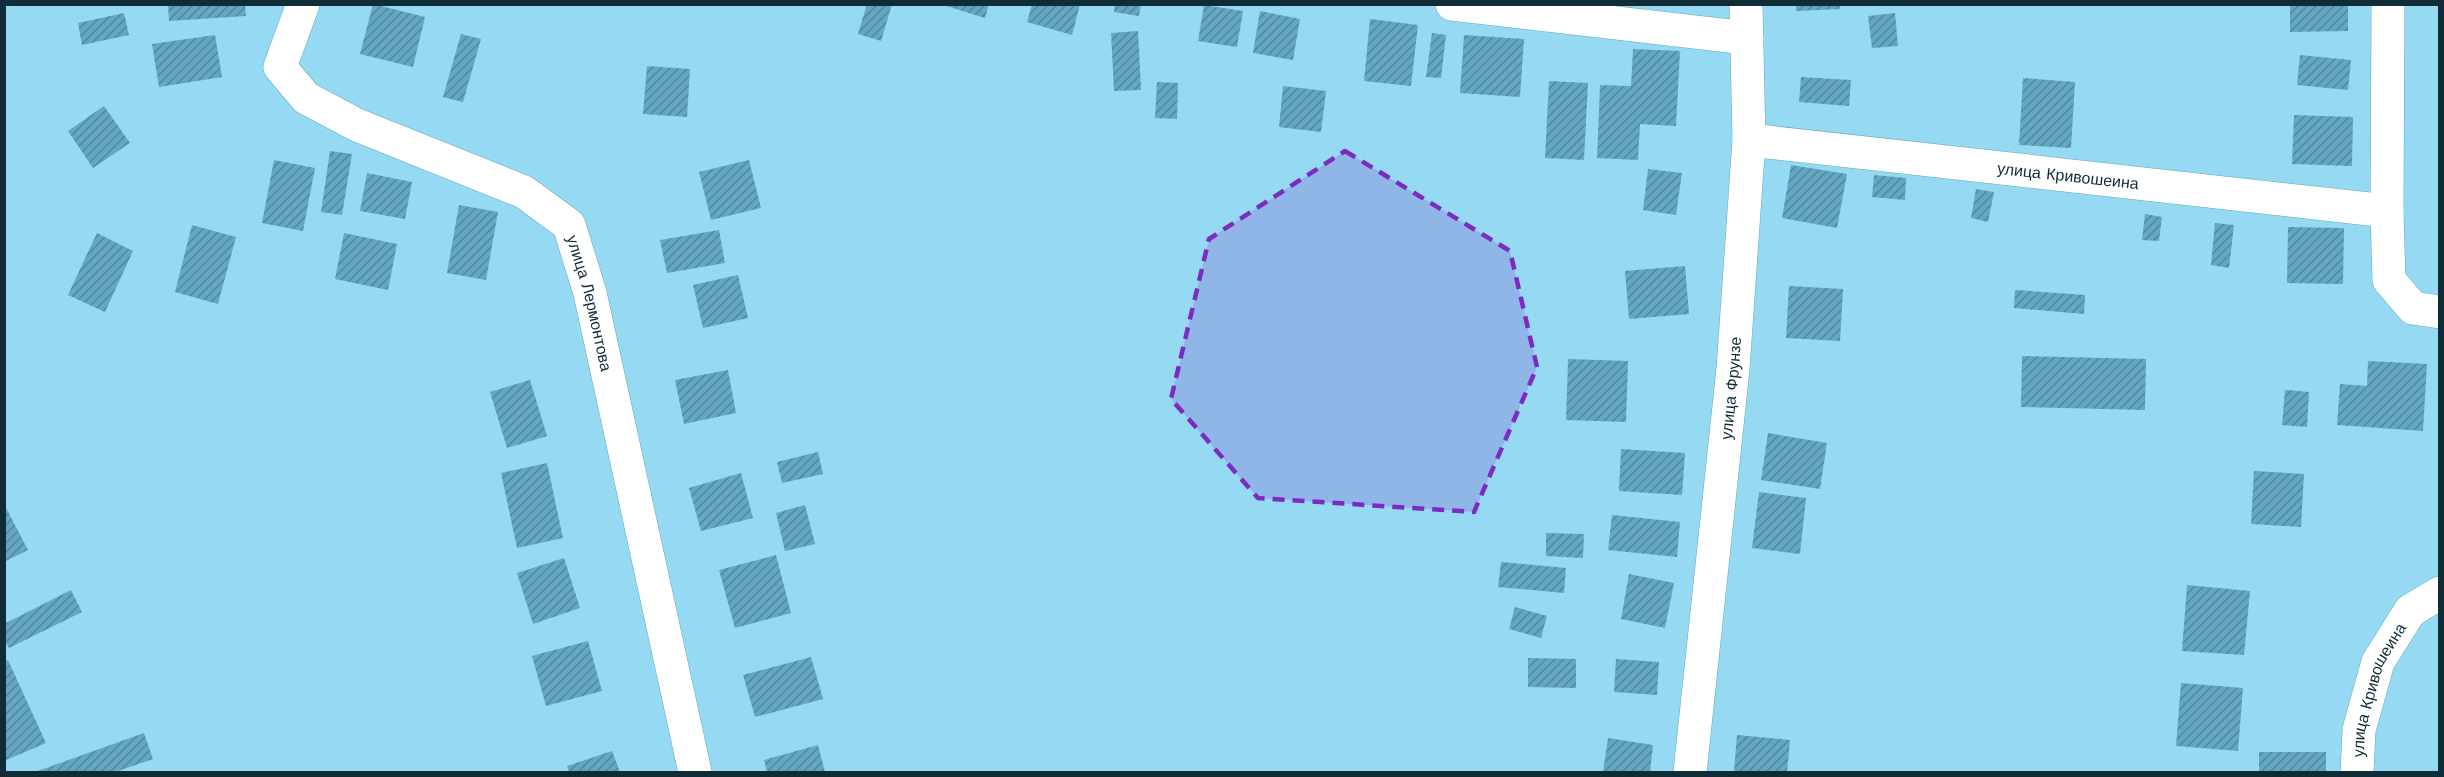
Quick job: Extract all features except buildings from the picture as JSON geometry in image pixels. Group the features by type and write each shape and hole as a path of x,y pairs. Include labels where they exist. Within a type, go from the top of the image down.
{"street":[{"name":"улица Лермонтова","path":"303,4 280,67 306,98 357,125 524,192 569,225 590,292 695,772"},
{"path":"1452,4 1747,38"},
{"name":"улица Фрунзе","path":"1690,772 1733,369 1749,140 1746,4"},
{"path":"2388,4 2389,280 2413,308 2439,312"},
{"name":"улица Кривошеина","path":"1749,140 2387,211"},
{"name":"улица Кривошеина","path":"2357,772 2359,730 2378,662 2410,611 2439,592"}],"highlighted area":[{"path":"1345,151 1510,251 1537,367 1474,512 1258,498 1171,399 1209,239"}]}
